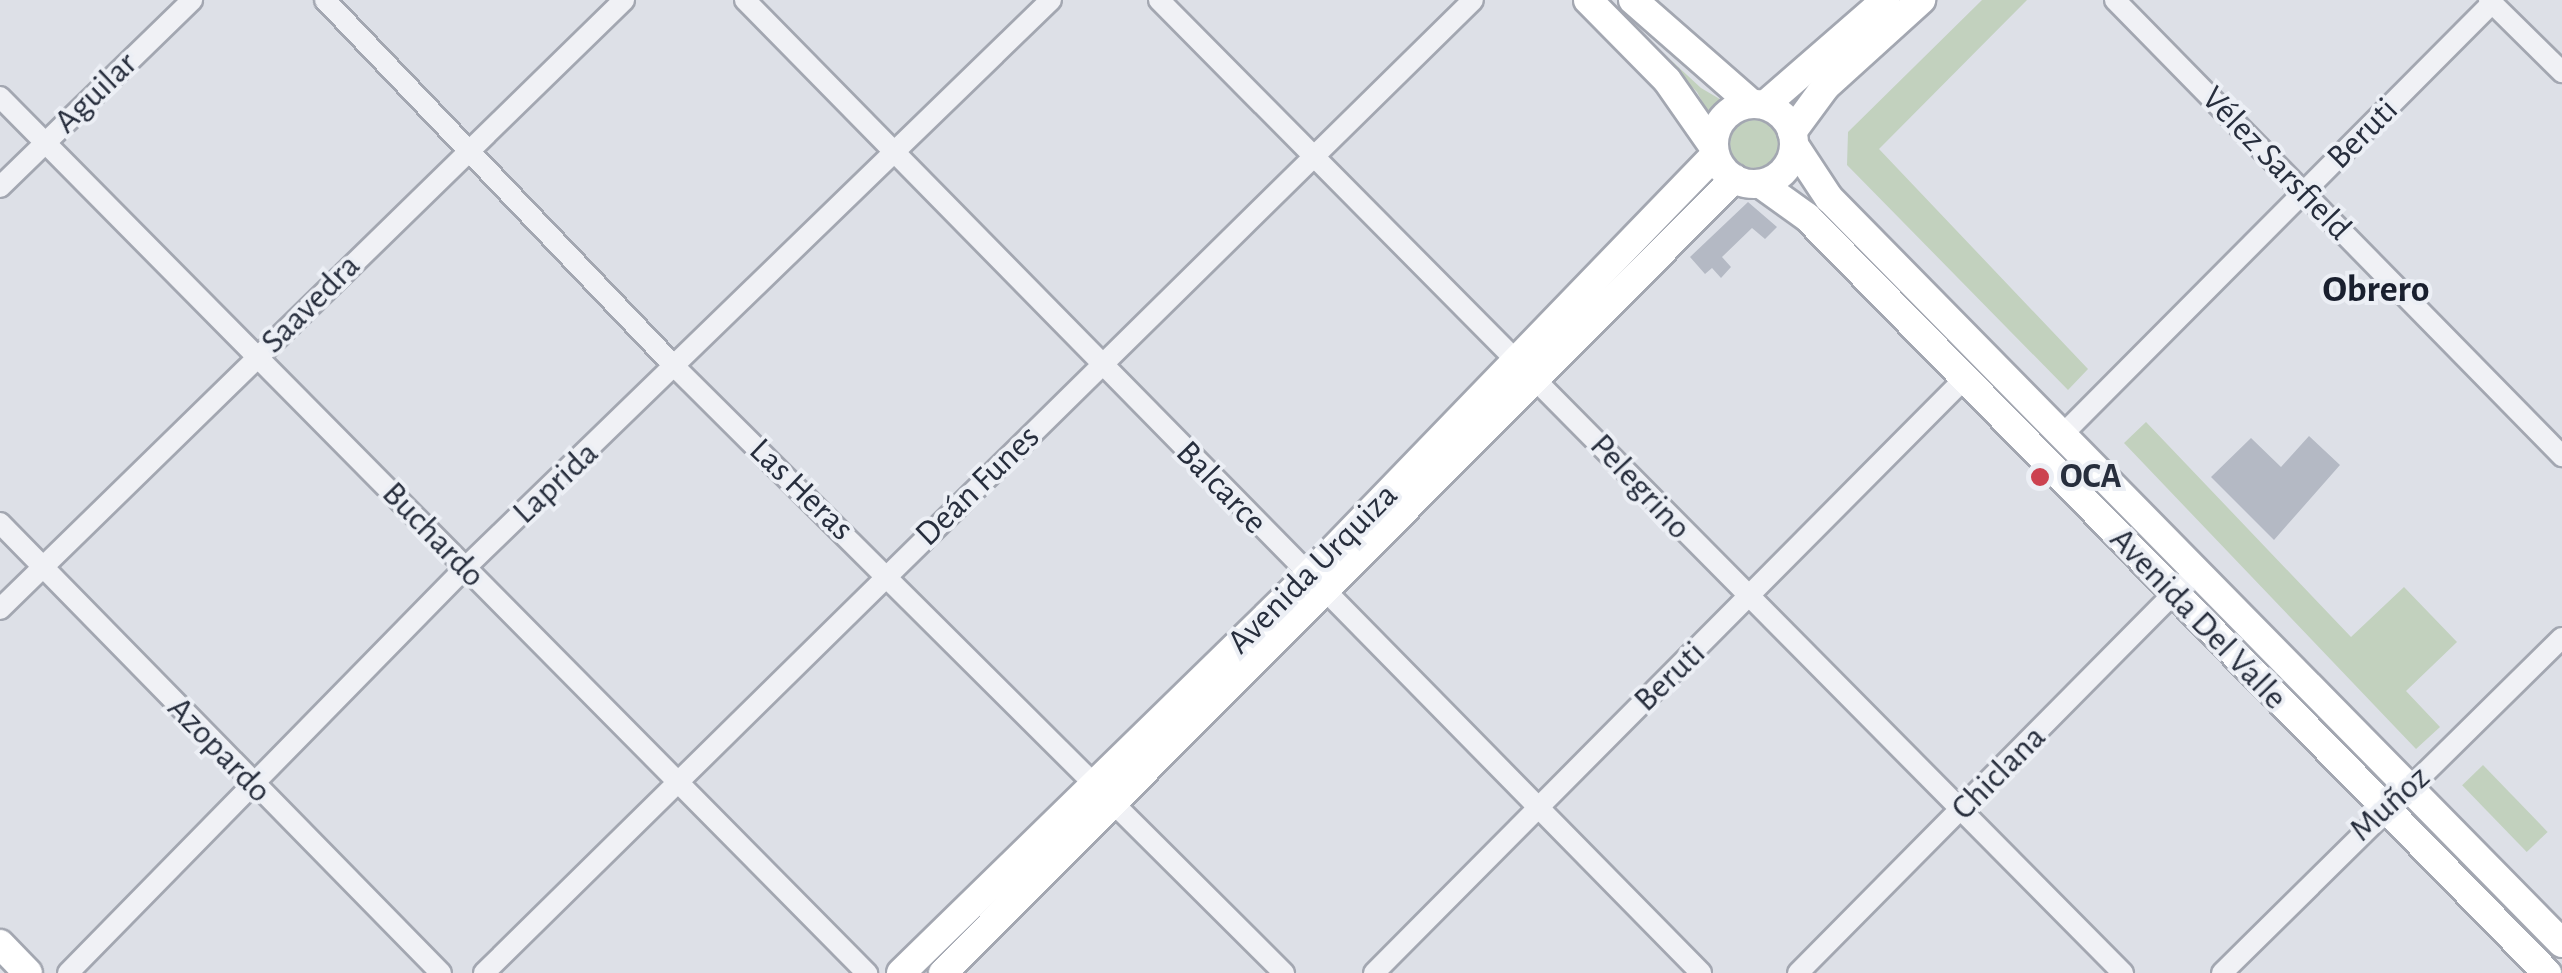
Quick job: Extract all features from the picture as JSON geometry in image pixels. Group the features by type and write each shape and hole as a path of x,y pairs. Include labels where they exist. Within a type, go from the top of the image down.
{"main road":[{"path":"1588,0 1667,80 1714,150 1747,182"},
{"path":"1633,0 1793,138"},
{"path":"1714,150 1729,112 1759,105 1886,0"},
{"path":"1528,369 1747,182 1784,170 1793,138 1825,87 1921,0"},
{"name":"Avenida Del Valle","path":"1793,138 1829,198 2562,944"},
{"name":"Avenida Urquiza","path":"901,973 1094,783 1316,586 1528,369 1714,150"},
{"name":"Avenida Del Valle","path":"1747,182 1807,217 2547,973"},
{"path":"942,973 1113,804 1316,586"},
{"path":"0,944 28,973"}],"street":[{"name":"Aguilar","path":"0,187 192,0"},
{"name":"Las Heras","path":"325,0 472,147 676,368 888,574 1284,973"},
{"name":"Saavedra","path":"0,610 624,0"},
{"name":"Balcarce","path":"745,0 1700,973"},
{"name":"Laprida","path":"68,973 466,568 900,156 1051,0"},
{"name":"Pelegrino","path":"1160,0 1528,369 1748,602 2123,973"},
{"name":"Deán Funes","path":"484,973 1473,0"},
{"name":"Vélez Sarsfield","path":"2115,0 2562,456"},
{"name":"Beruti","path":"2063,434 2490,2"},
{"path":"2490,2 2562,72"},
{"name":"Buchardo","path":"0,96 260,355 674,784 867,973"},
{"name":"Beruti","path":"1374,973 1748,602 1964,379"},
{"name":"Azopardo","path":"0,524 253,787 441,973"},
{"name":"Chiclana","path":"1798,973 2176,597 2196,571"},
{"name":"Muñoz","path":"2222,973 2381,807 2410,787 2562,638"}],"green space":[{"path":"1606,0 1701,88 1730,105 1713,122 1697,92"},
{"path":"1982,0 2027,0 1879,149 2088,369 2068,390 1847,165 1848,132"},
{"path":"1754,120 1771,127 1778,144 1771,161 1754,168 1737,161 1730,144 1737,127"},
{"path":"2146,422 2351,637 2404,587 2457,642 2406,691 2440,727 2416,749 2124,443"},
{"path":"2483,765 2548,832 2527,852 2462,785"}],"building":[{"path":"1748,202 1777,227 1765,239 1752,228 1722,257 1731,267 1721,278 1712,268 1705,274 1690,257"},
{"path":"2309,436 2340,465 2274,540 2211,477 2251,438 2281,467"}],"place":[{"name":"OCA","path":"2040,477"}],"district":[{"name":"Obrero","path":"2376,291"}]}
